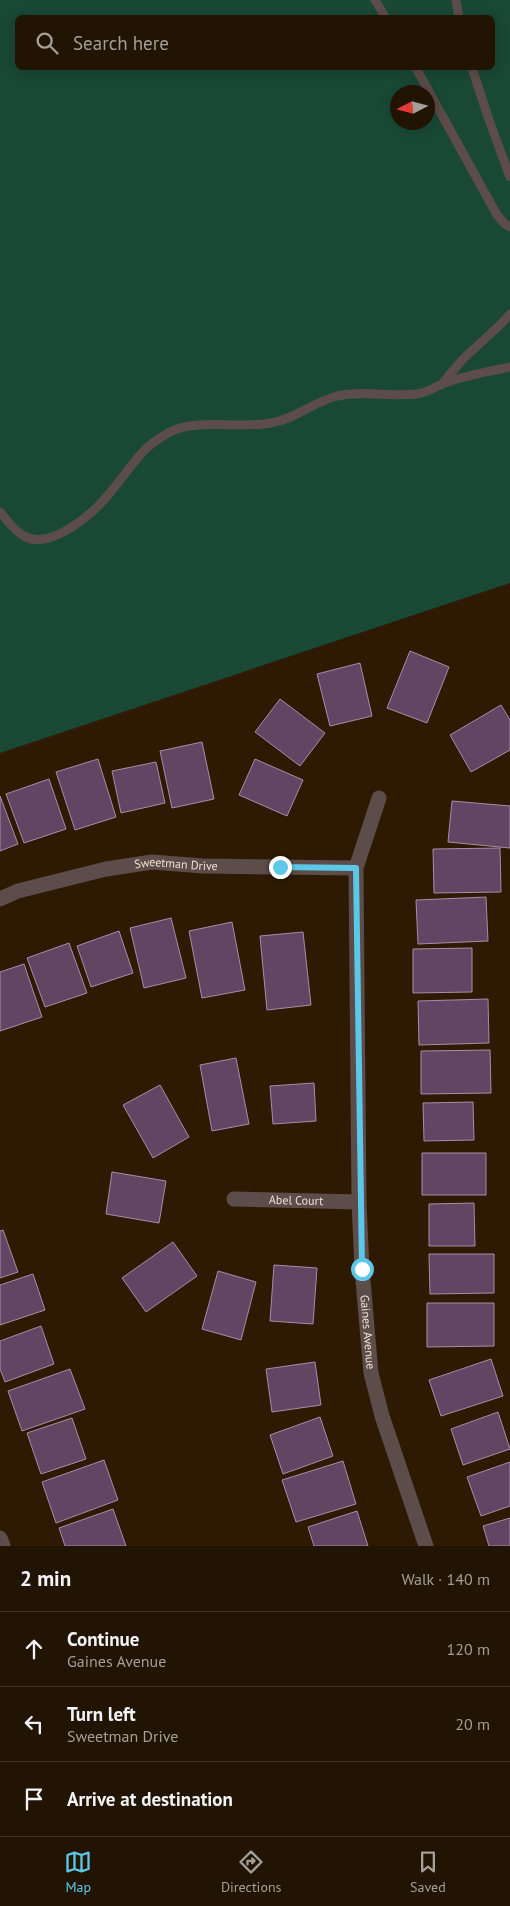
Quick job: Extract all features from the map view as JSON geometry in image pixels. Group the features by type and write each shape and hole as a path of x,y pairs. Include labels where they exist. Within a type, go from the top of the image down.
{"street":[{"name":"Gaines Avenue","path":"379,798 356,868 362,1269 372,1373 382,1416 426,1546"},
{"name":"Sweetman Drive","path":"0,899 18,891 106,869 152,862 204,866 356,868"},
{"name":"Abel Court","path":"234,1199 360,1202"},
{"path":"0,1538 3,1546"}],"lane":[{"path":"375,0 384,15"},
{"path":"456,0 458,15"},
{"path":"417,70 497,215 510,227"},
{"path":"473,70 488,120 510,177"},
{"path":"0,512 24,536 34,540 46,539 70,528 102,502 140,454 161,437 172,431 189,426 246,427 282,421 320,402 335,397 360,393 415,394 430,391 440,384 510,314"},
{"path":"440,384 510,367"}],"green space":[{"path":"0,0 510,0 510,583 0,753"}],"building":[{"path":"410,651 449,667 427,723 387,708"},
{"path":"360,663 372,716 330,726 317,674"},
{"path":"280,699 325,733 300,766 255,732"},
{"path":"501,705 510,720 510,750 471,772 450,735"},
{"path":"202,742 214,799 172,808 160,751"},
{"path":"98,759 116,817 75,830 56,772"},
{"path":"255,759 303,780 287,816 239,795"},
{"path":"156,762 165,803 121,813 112,771"},
{"path":"49,779 66,829 24,843 6,794"},
{"path":"0,796 18,844 0,851"},
{"path":"452,801 510,806 510,848 448,842"},
{"path":"500,848 501,892 434,893 433,849"},
{"path":"486,897 488,941 418,944 416,900"},
{"path":"171,918 186,978 144,988 130,928"},
{"path":"232,922 245,990 202,998 189,931"},
{"path":"119,931 133,973 91,987 77,946"},
{"path":"303,932 311,1005 267,1010 260,936"},
{"path":"69,943 87,993 45,1007 27,958"},
{"path":"472,948 472,992 413,993 413,949"},
{"path":"24,964 42,1017 0,1031 0,972"},
{"path":"488,999 489,1043 419,1045 418,1001"},
{"path":"490,1050 491,1093 421,1094 421,1051"},
{"path":"236,1058 249,1124 212,1131 200,1065"},
{"path":"314,1083 316,1121 273,1124 270,1086"},
{"path":"160,1085 189,1137 153,1158 123,1105"},
{"path":"473,1102 474,1140 424,1141 423,1103"},
{"path":"422,1153 486,1153 486,1195 422,1195"},
{"path":"112,1172 166,1181 159,1223 106,1214"},
{"path":"474,1203 475,1246 429,1246 429,1204"},
{"path":"3,1230 18,1272 0,1278 0,1231"},
{"path":"173,1242 197,1276 146,1312 122,1278"},
{"path":"429,1254 494,1254 494,1293 430,1294"},
{"path":"274,1265 317,1268 313,1324 270,1321"},
{"path":"218,1271 256,1282 241,1340 202,1329"},
{"path":"33,1274 45,1310 0,1325 0,1285"},
{"path":"427,1303 494,1303 494,1346 427,1347"},
{"path":"41,1326 54,1364 5,1382 0,1369 0,1341"},
{"path":"491,1359 503,1396 441,1416 429,1380"},
{"path":"315,1362 321,1405 272,1412 266,1369"},
{"path":"70,1369 85,1409 22,1431 8,1391"},
{"path":"498,1412 510,1449 463,1465 451,1429"},
{"path":"320,1417 333,1456 283,1474 270,1435"},
{"path":"72,1418 86,1459 41,1474 27,1433"},
{"path":"104,1460 118,1500 56,1523 42,1482"},
{"path":"343,1461 356,1504 296,1522 282,1480"},
{"path":"510,1462 510,1506 481,1516 467,1477"},
{"path":"113,1509 126,1546 65,1546 59,1528"},
{"path":"357,1511 368,1546 314,1546 308,1527"},
{"path":"510,1518 510,1546 489,1546 483,1526"}],"route":[{"path":"280,867 356,868 362,1269"}]}
